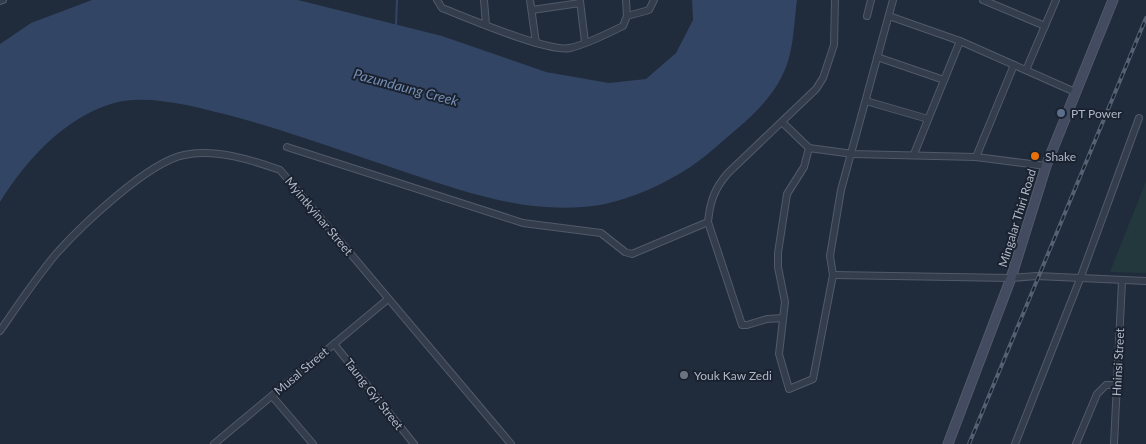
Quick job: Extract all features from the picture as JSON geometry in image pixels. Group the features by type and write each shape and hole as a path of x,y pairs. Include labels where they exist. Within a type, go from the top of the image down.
{"street":[{"path":"437,0 442,8 486,25 536,43 568,49 623,26 627,16 626,0"},
{"path":"484,0 486,25"},
{"path":"530,0 536,43"},
{"path":"627,16 648,10 654,0"},
{"path":"783,318 767,319 747,326 742,324 708,222 712,197 718,185 783,123 816,89 823,78 834,45 835,0"},
{"path":"868,16 871,0"},
{"path":"809,148 804,167 787,194 784,205 778,267 785,302 779,354 790,390 813,379 833,275 830,256 841,190 853,154 893,0"},
{"path":"983,0 1045,26"},
{"path":"1026,70 1056,0"},
{"name":"Mingalar Thiri Road","path":"948,444 1011,278 1046,166 1113,0"},
{"path":"532,10 580,2 585,42"},
{"path":"888,16 960,41 1075,92"},
{"path":"914,154 960,41"},
{"path":"877,57 944,80"},
{"path":"976,157 1014,65"},
{"path":"866,101 928,119"},
{"path":"1015,444 1080,279 1139,118"},
{"path":"783,123 809,148 853,154 976,157 1046,166"},
{"path":"287,147 523,223 600,233 626,252 632,254 708,222"},
{"name":"Myintkyinar Street","path":"0,331 63,247 130,185 151,169 184,154 227,154 280,170 511,444"},
{"path":"833,275 1011,278 1037,276 1146,281"},
{"name":"Hninsi Street","path":"1114,444 1122,280"},
{"name":"Musal Street","path":"215,444 388,299"},
{"name":"Taung Gyi Street","path":"334,344 414,444"},
{"path":"1076,444 1098,394 1106,385 1117,385"},
{"path":"272,396 313,444"}],"green space":[{"path":"1146,181 1146,273 1110,272"}],"water":[{"name":"Pazundaung Creek","path":"92,0 298,0 442,36 546,72 609,83 646,79 676,53 693,20 692,0 797,0 789,59 780,80 763,104 743,124 683,172 650,189 616,201 583,207 560,208 494,199 451,187 247,120 169,102 141,100 114,103 79,118 63,129 48,142 22,171 0,202 0,44 31,23"}],"waterway":[{"path":"396,25 397,0"}],"railway":[{"path":"969,444 1146,18"}],"place":[{"name":"PT Power","path":"1061,113"},
{"name":"Shake","path":"1035,156"},
{"name":"Youk Kaw Zedi","path":"684,375"}]}
